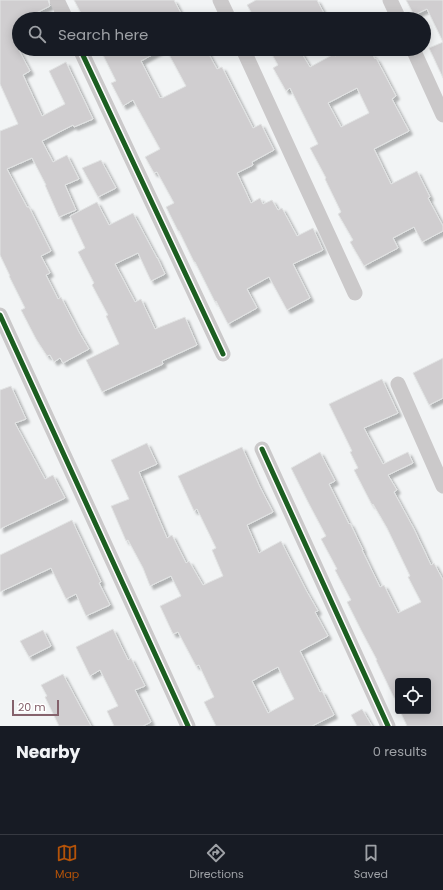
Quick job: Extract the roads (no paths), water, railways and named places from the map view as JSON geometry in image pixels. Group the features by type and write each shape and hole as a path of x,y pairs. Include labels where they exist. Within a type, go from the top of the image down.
{"street":[{"path":"57,0 63,12"},
{"path":"220,0 226,12"},
{"path":"390,0 396,12"},
{"path":"83,56 223,354"},
{"path":"246,56 355,292"},
{"path":"416,56 443,115"},
{"path":"0,315 188,726"},
{"path":"398,384 443,486"},
{"path":"262,450 388,726"}]}
